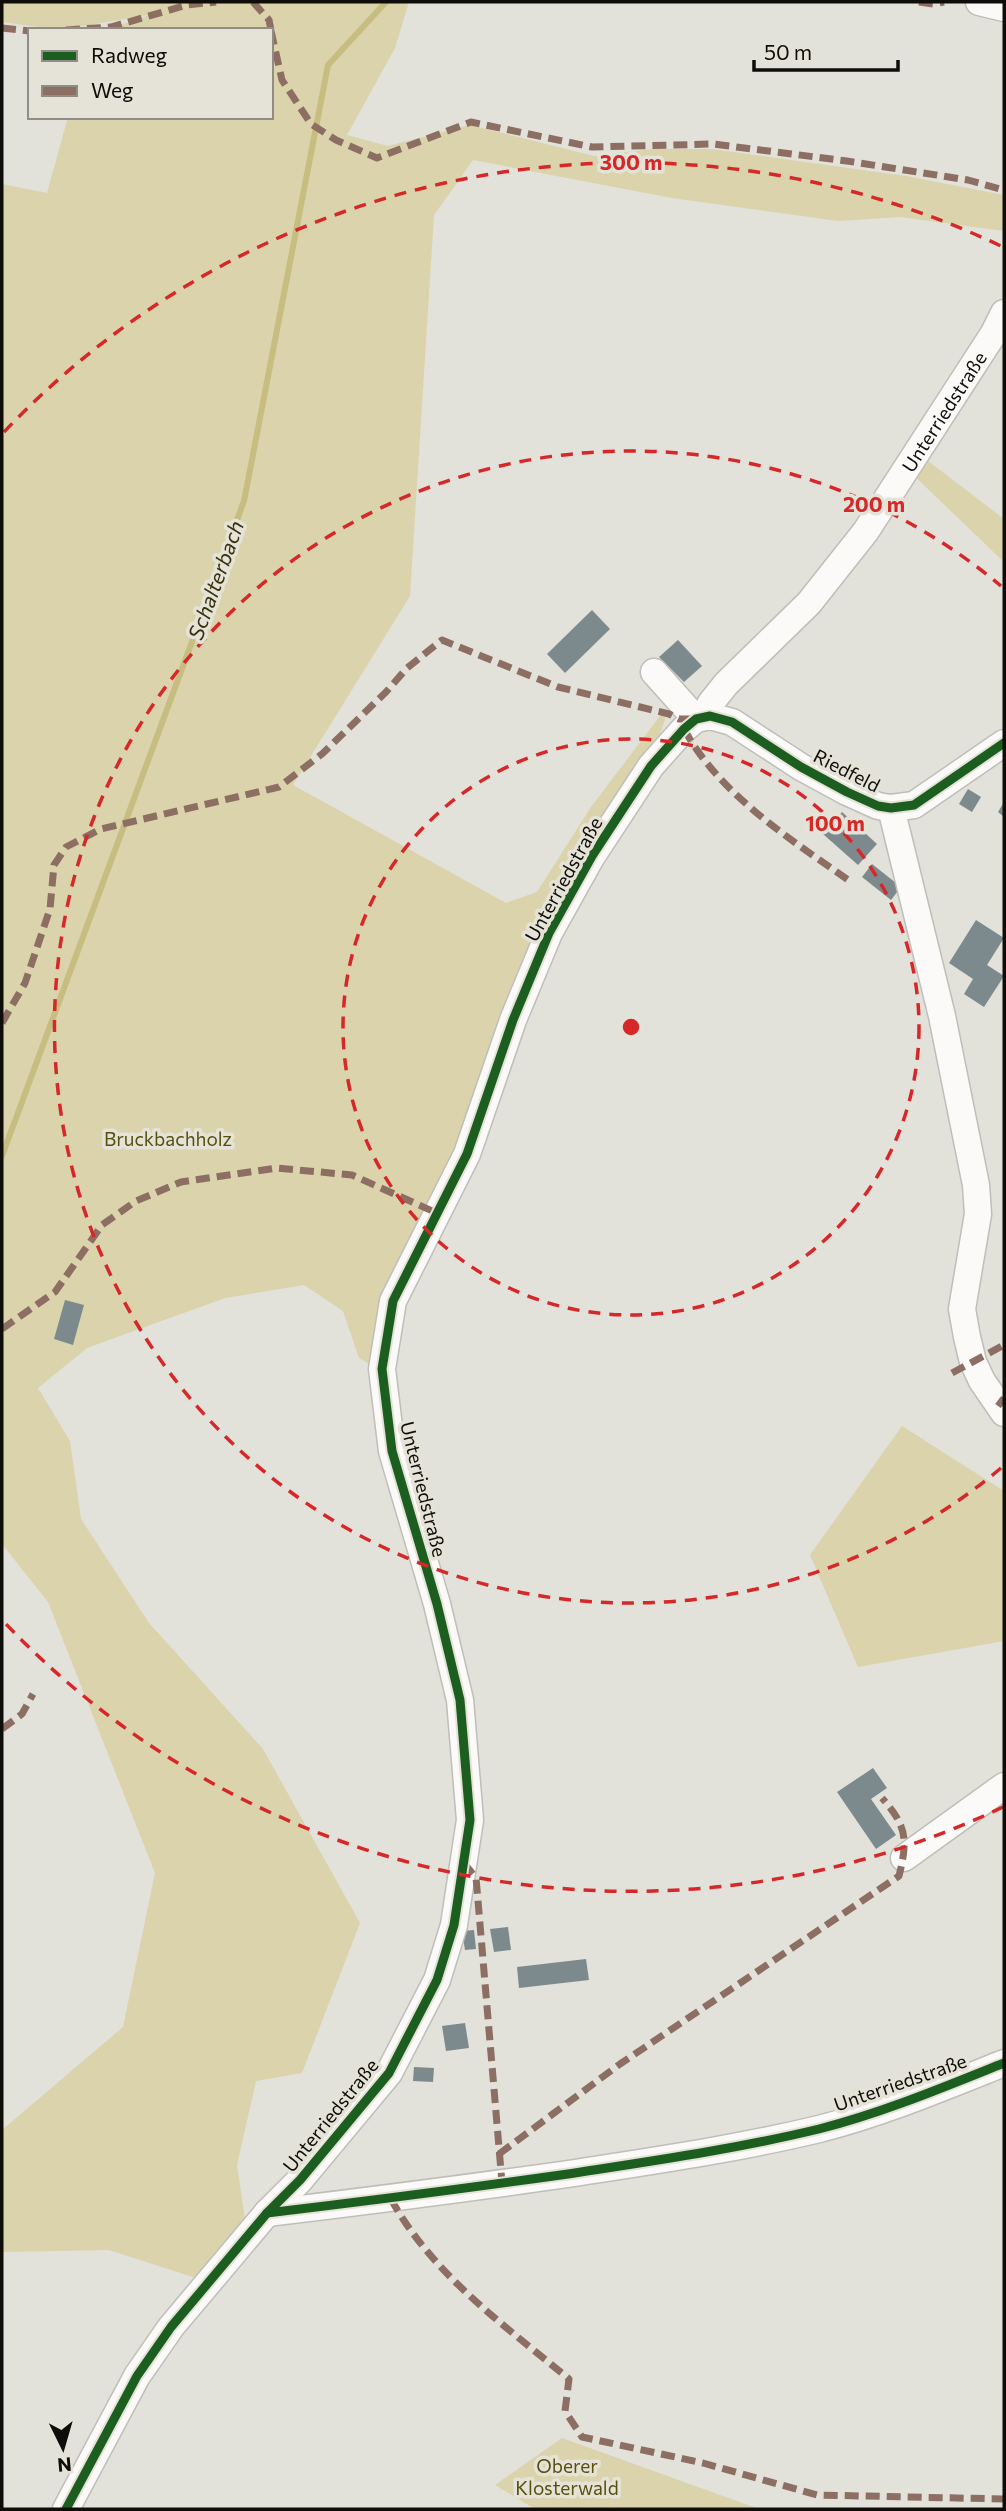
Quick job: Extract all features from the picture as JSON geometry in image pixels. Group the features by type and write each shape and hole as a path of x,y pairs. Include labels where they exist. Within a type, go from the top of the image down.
{"street":[{"path":"979,2 1004,8"},
{"name":"Unterriedstraße","path":"66,2509 137,2376 171,2327 267,2213 300,2180 389,2073 437,1980 454,1925 470,1821 460,1700 437,1604 392,1451 382,1369 393,1301 467,1154 513,1020 549,933 592,856 651,766 684,729 703,718 726,684 809,603 866,531 987,344 1004,313"},
{"path":"654,672 703,718"},
{"name":"Riedfeld","path":"703,718 732,722 801,767 847,792 878,806 891,808 914,805 1004,743"},
{"path":"891,808 942,1016 976,1185 978,1214 962,1309 967,1337 973,1362 982,1381 1004,1413"},
{"path":"904,1858 1004,1786"},
{"name":"Unterriedstraße","path":"267,2213 447,2192 741,2146 821,2128 905,2102 1004,2063"}],"green space":[{"name":"Bruckbachholz","path":"2,2 409,2 395,48 347,135 388,146 470,125 594,156 653,149 712,149 906,176 1004,195 1004,231 900,217 838,221 672,198 473,160 434,215 410,596 293,785 506,903 537,892 591,807 663,712 665,720 657,742 539,921 546,926 377,1368 359,1358 343,1311 304,1285 225,1298 87,1348 38,1388 70,1441 81,1519 149,1623 263,1749 360,1923 302,2073 256,2081 237,2165 246,2226 202,2280 109,2250 2,2252 2,2130 123,2027 155,1873 48,1602 2,1544 2,184 47,193 67,119 273,119 273,28 112,28 149,15 71,28 45,28 2,22"},
{"path":"915,451 1004,519 1004,562 905,467"},
{"path":"902,1426 1004,1491 1004,1641 858,1667 810,1555"},
{"name":"Oberer Klosterwald","path":"562,2438 759,2509 535,2509 495,2485"}],"building":[{"path":"592,610 610,629 565,673 547,654"},
{"path":"678,640 702,666 684,682 659,657"},
{"path":"968,789 981,797 972,812 959,804"},
{"path":"1004,802 1004,817 998,812"},
{"path":"842,812 877,844 858,865 823,834"},
{"path":"872,864 901,887 891,900 862,877"},
{"path":"976,920 1004,938 987,965 1004,976 984,1007 964,994 973,979 949,963"},
{"path":"65,1300 84,1305 73,1345 54,1339"},
{"path":"873,1768 887,1788 871,1799 896,1835 876,1849 837,1792"},
{"path":"508,1927 511,1950 494,1952 490,1929"},
{"path":"474,1930 476,1949 465,1950 462,1931"},
{"path":"586,1959 589,1980 519,1988 517,1967"},
{"path":"465,2023 469,2048 446,2051 442,2026"},
{"path":"414,2067 434,2068 433,2082 413,2081"}],"waterway":[{"name":"Schalterbach","path":"2,1156 244,501 328,65 386,2"}],"marked path":[{"path":"96,28 111,27 187,5 216,2"},
{"path":"253,2 269,20 271,28"},
{"path":"919,2 944,2"},
{"path":"2,28 28,31"},
{"path":"273,40 282,80 311,124 336,140 377,158 471,122 592,147 713,144 968,180 1004,190"},
{"path":"2,1023 25,983 50,909 54,865 66,847 101,829 279,787 322,754 407,668 442,640 558,687 669,714 679,719 696,719"},
{"path":"684,729 699,753 737,795 781,832 851,882"},
{"path":"2,1329 55,1292 102,1225 136,1201 181,1182 277,1168 352,1175 439,1214"},
{"path":"952,1373 1004,1345"},
{"path":"998,1406 1004,1398"},
{"path":"2,1729 22,1714 33,1694"},
{"path":"499,2154 620,2064 899,1876 904,1853 903,1834 901,1825 882,1798"},
{"path":"464,1863 476,1878 502,2183"},
{"path":"391,2199 408,2226 448,2275 569,2379 565,2411 582,2437 703,2463 817,2495 1004,2499"}],"cycle path":[{"path":"66,2509 137,2376 171,2327 267,2213 300,2180 389,2073 437,1980 454,1925 470,1820 460,1700 437,1604 392,1451 382,1369 393,1301 467,1154 513,1020 549,933 592,856 651,766 696,719 710,716 732,722 801,767 847,792 878,806 891,808 914,805 1004,743"},
{"path":"267,2213 568,2174 757,2143 866,2115 1004,2063"}]}
